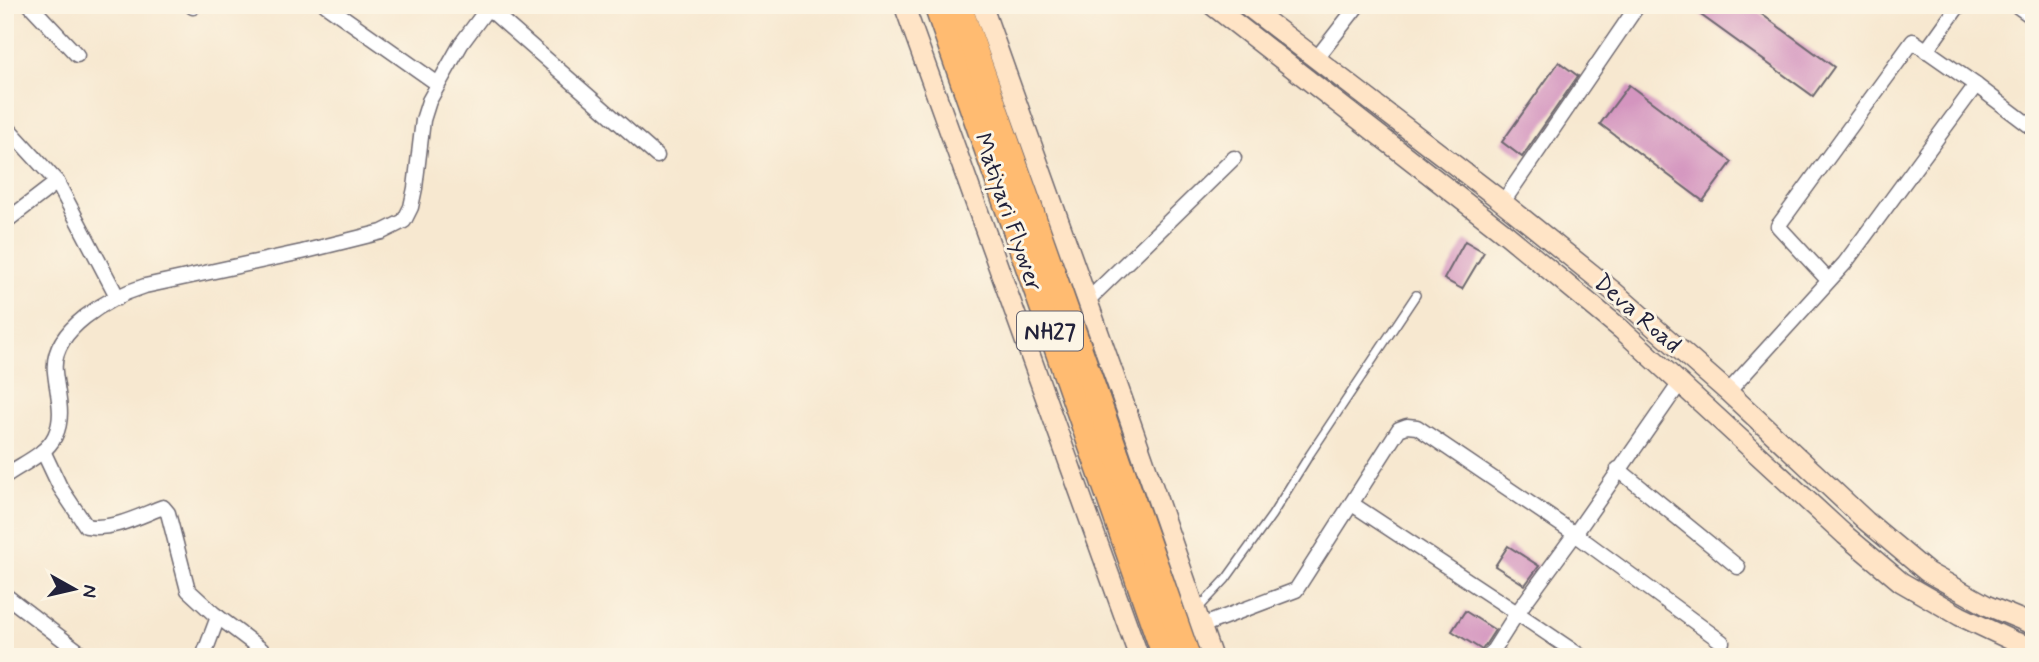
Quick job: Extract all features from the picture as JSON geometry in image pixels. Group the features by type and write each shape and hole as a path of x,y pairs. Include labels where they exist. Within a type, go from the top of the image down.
{"highway":[{"name":"Matiyari Flyover","path":"936,5 1165,657"},
{"name":"Matiyari Flyover","path":"959,5 1188,657"}],"main road":[{"path":"904,5 1139,657"},
{"path":"982,5 1212,657"},
{"name":"Deva Road","path":"1212,5 1507,235 1622,330 1845,535 1901,582 1960,616 2034,648"},
{"name":"Deva Road","path":"1245,5 1503,202 1613,291 1728,392 1866,521 1927,572 1988,606 2034,625"}],"street":[{"path":"30,5 78,55"},
{"path":"326,5 438,84"},
{"path":"1316,59 1357,5"},
{"path":"1503,202 1638,5"},
{"path":"1926,51 1959,5"},
{"path":"2016,5 2034,18"},
{"path":"5,476 43,451 54,438 60,409 54,358 67,333 82,321 118,298 145,286 382,232 404,221 411,207 415,188 423,120 429,101 460,44 489,7 657,156"},
{"path":"1828,280 1778,226 1913,41 2034,129"},
{"path":"1728,392 1844,263 1976,85"},
{"path":"5,125 57,182 118,298"},
{"path":"1087,301 1234,158"},
{"path":"5,222 57,182"},
{"path":"1489,657 1517,613 1680,383"},
{"path":"1198,619 1296,590 1399,429 1407,426 1417,427 1575,534 1722,642"},
{"path":"43,451 60,487 86,526 98,528 113,525 163,507 168,513 188,590 262,650 263,657"},
{"path":"1618,469 1738,567"},
{"path":"1352,505 1579,656"},
{"path":"5,594 86,657"},
{"path":"203,657 218,617"}],"lane":[{"path":"1198,619 1272,516 1416,295"}],"building":[{"path":"1687,5 1749,5 1834,67 1813,96"},
{"path":"1559,62 1578,76 1522,157 1502,142"},
{"path":"1629,85 1732,162 1703,201 1600,124"},
{"path":"1465,241 1484,252 1462,289 1444,279"},
{"path":"1508,546 1539,566 1525,585 1495,566"},
{"path":"1465,611 1495,630 1482,650 1452,631"}]}
